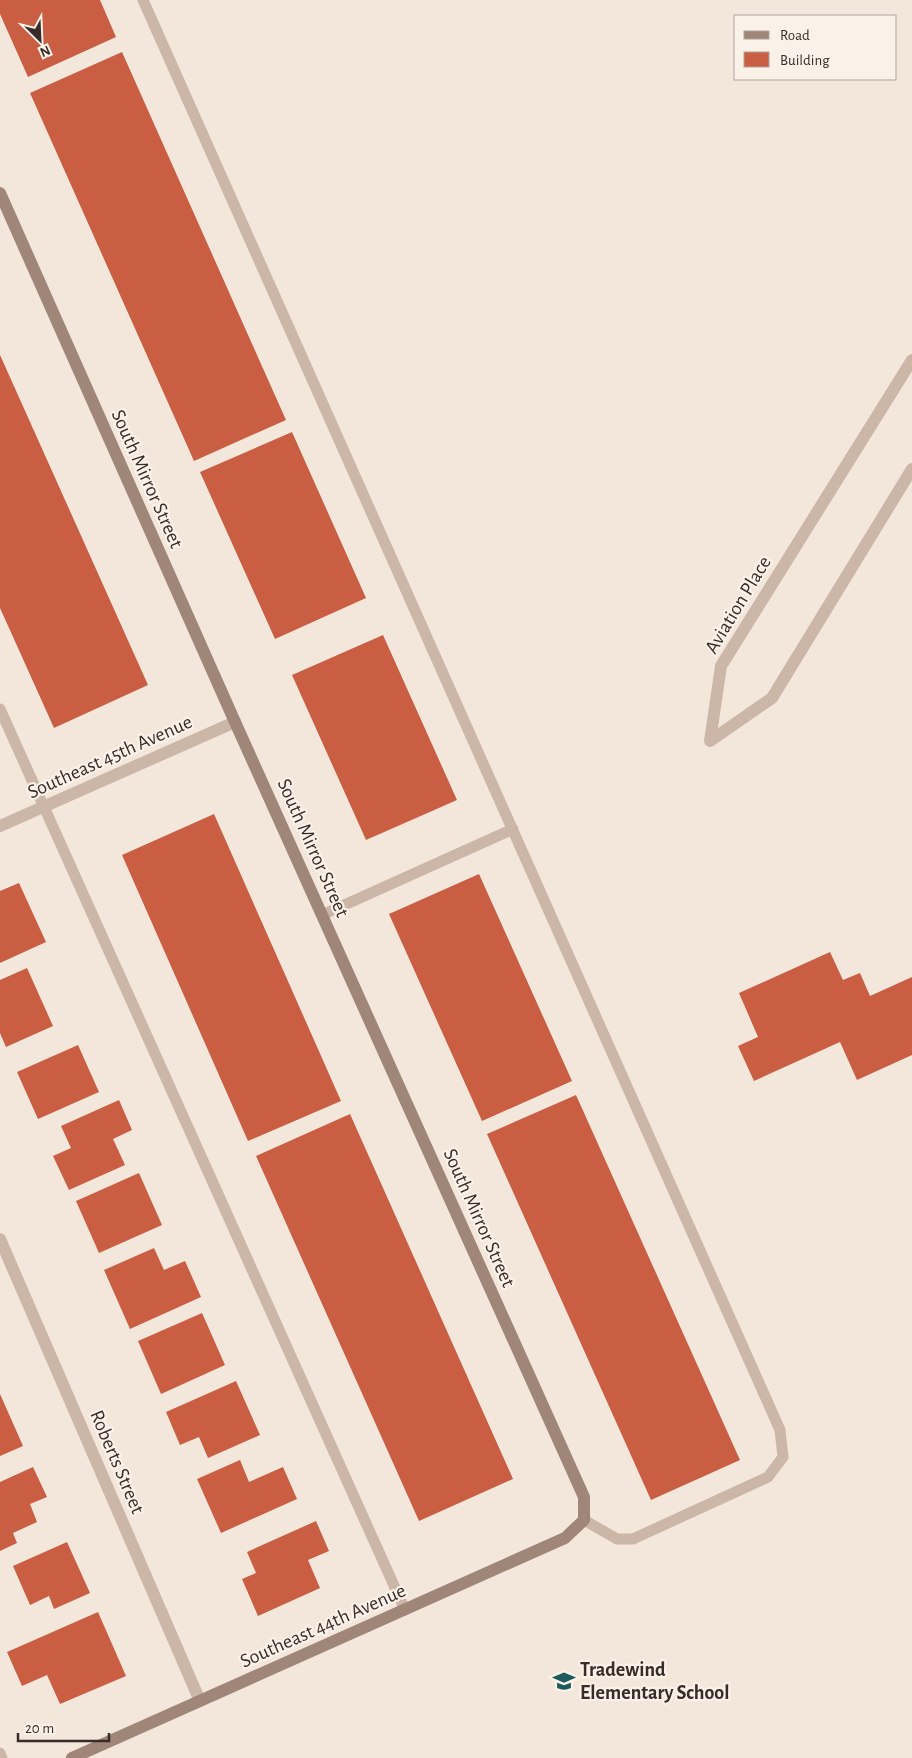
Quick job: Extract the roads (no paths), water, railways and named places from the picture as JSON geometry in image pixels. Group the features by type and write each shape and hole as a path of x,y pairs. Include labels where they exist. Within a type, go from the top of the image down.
{"street":[{"name":"South Mirror Street","path":"0,193 235,722 584,1497 584,1520"},
{"name":"Aviation Place","path":"912,360 721,666 710,741 772,698 912,469"},
{"name":"Southeast 45th Avenue","path":"0,826 235,722"},
{"name":"Roberts Street","path":"0,1239 200,1701"},
{"name":"Southeast 44th Avenue","path":"72,1758 564,1538 584,1520"}],"lane":[{"path":"143,0 780,1430 782,1457 768,1477 651,1531 633,1539 617,1539 584,1520"},
{"path":"0,709 404,1610"},
{"path":"322,915 513,830"},
{"path":"0,1753 2,1758"}],"place":[{"name":"Tradewind Elementary School","path":"564,1681"}]}
